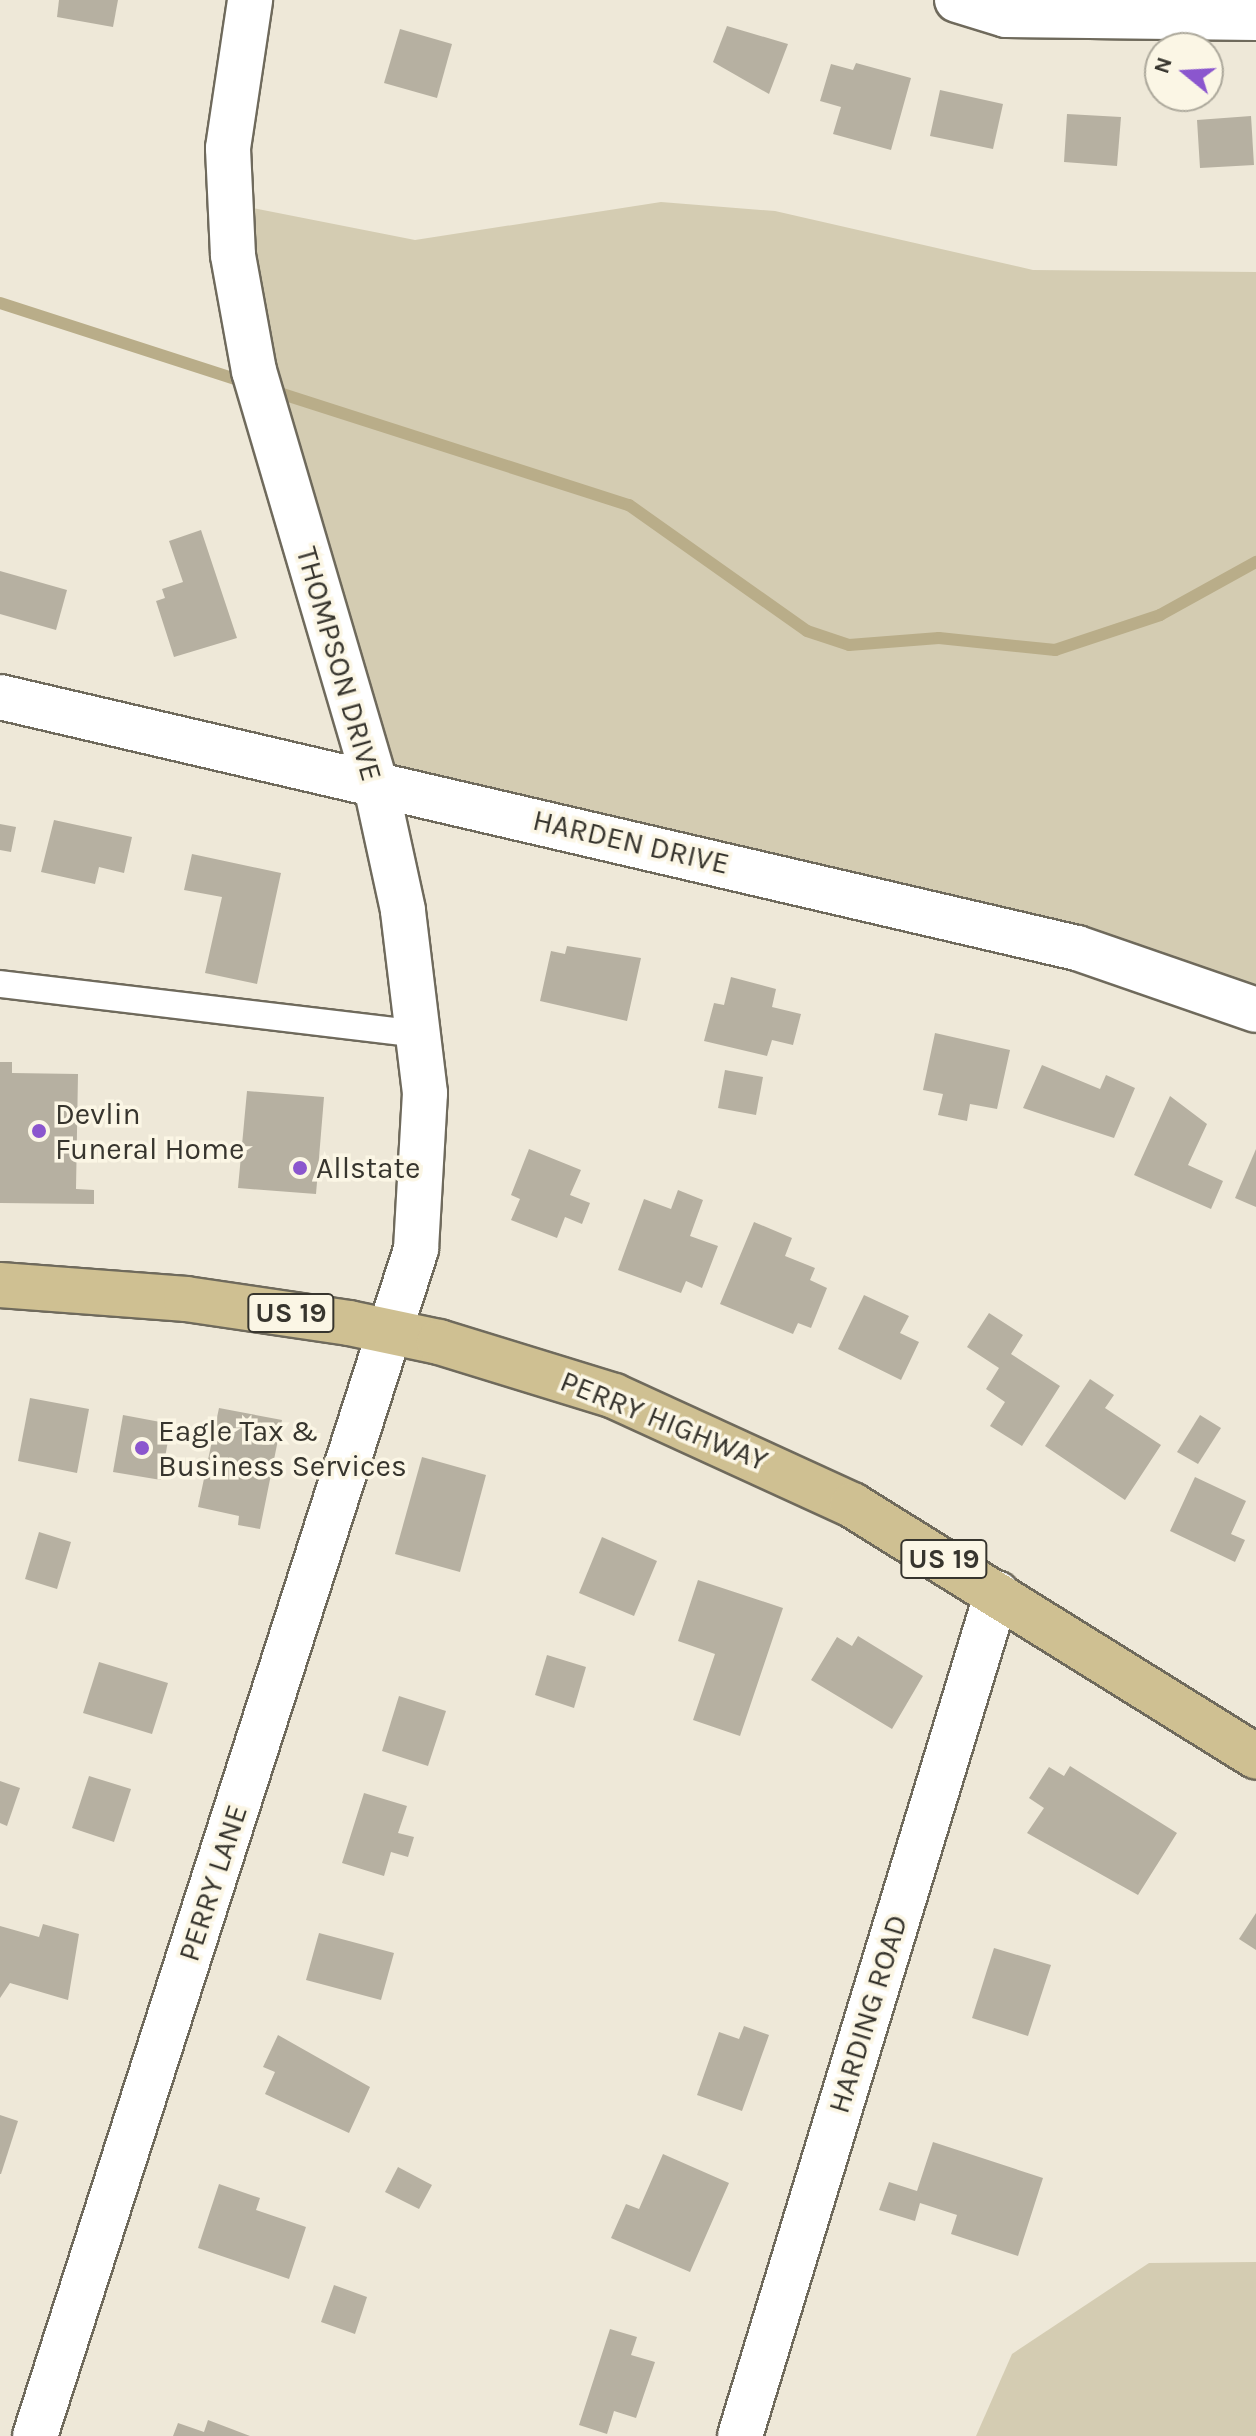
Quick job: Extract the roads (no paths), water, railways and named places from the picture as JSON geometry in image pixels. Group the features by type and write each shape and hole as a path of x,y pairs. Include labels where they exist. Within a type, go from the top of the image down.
{"main road":[{"name":"PERRY HIGHWAY","path":"0,1285 186,1299 396,1331 528,1367 700,1431 852,1505 1256,1756"}],"street":[{"name":"THOMPSON DRIVE","path":"250,0 228,148 241,311 375,782 421,1034 416,1249 396,1331"},
{"path":"957,0 1006,15 1256,18"},
{"name":"HARDEN DRIVE","path":"0,697 1077,948 1256,1010"},
{"name":"PERRY LANE","path":"35,2436 396,1331"},
{"name":"HARDING ROAD","path":"740,2436 997,1593"}],"lane":[{"path":"0,984 421,1034"}],"waterway":[{"path":"0,303 248,383"},
{"path":"270,390 629,505 807,631 849,645 939,638 1055,650 1160,615 1256,562"}],"place":[{"name":"Devlin Funeral Home","path":"39,1131"},
{"name":"Allstate","path":"300,1168"},
{"name":"Eagle Tax & Business Services","path":"142,1448"}]}
